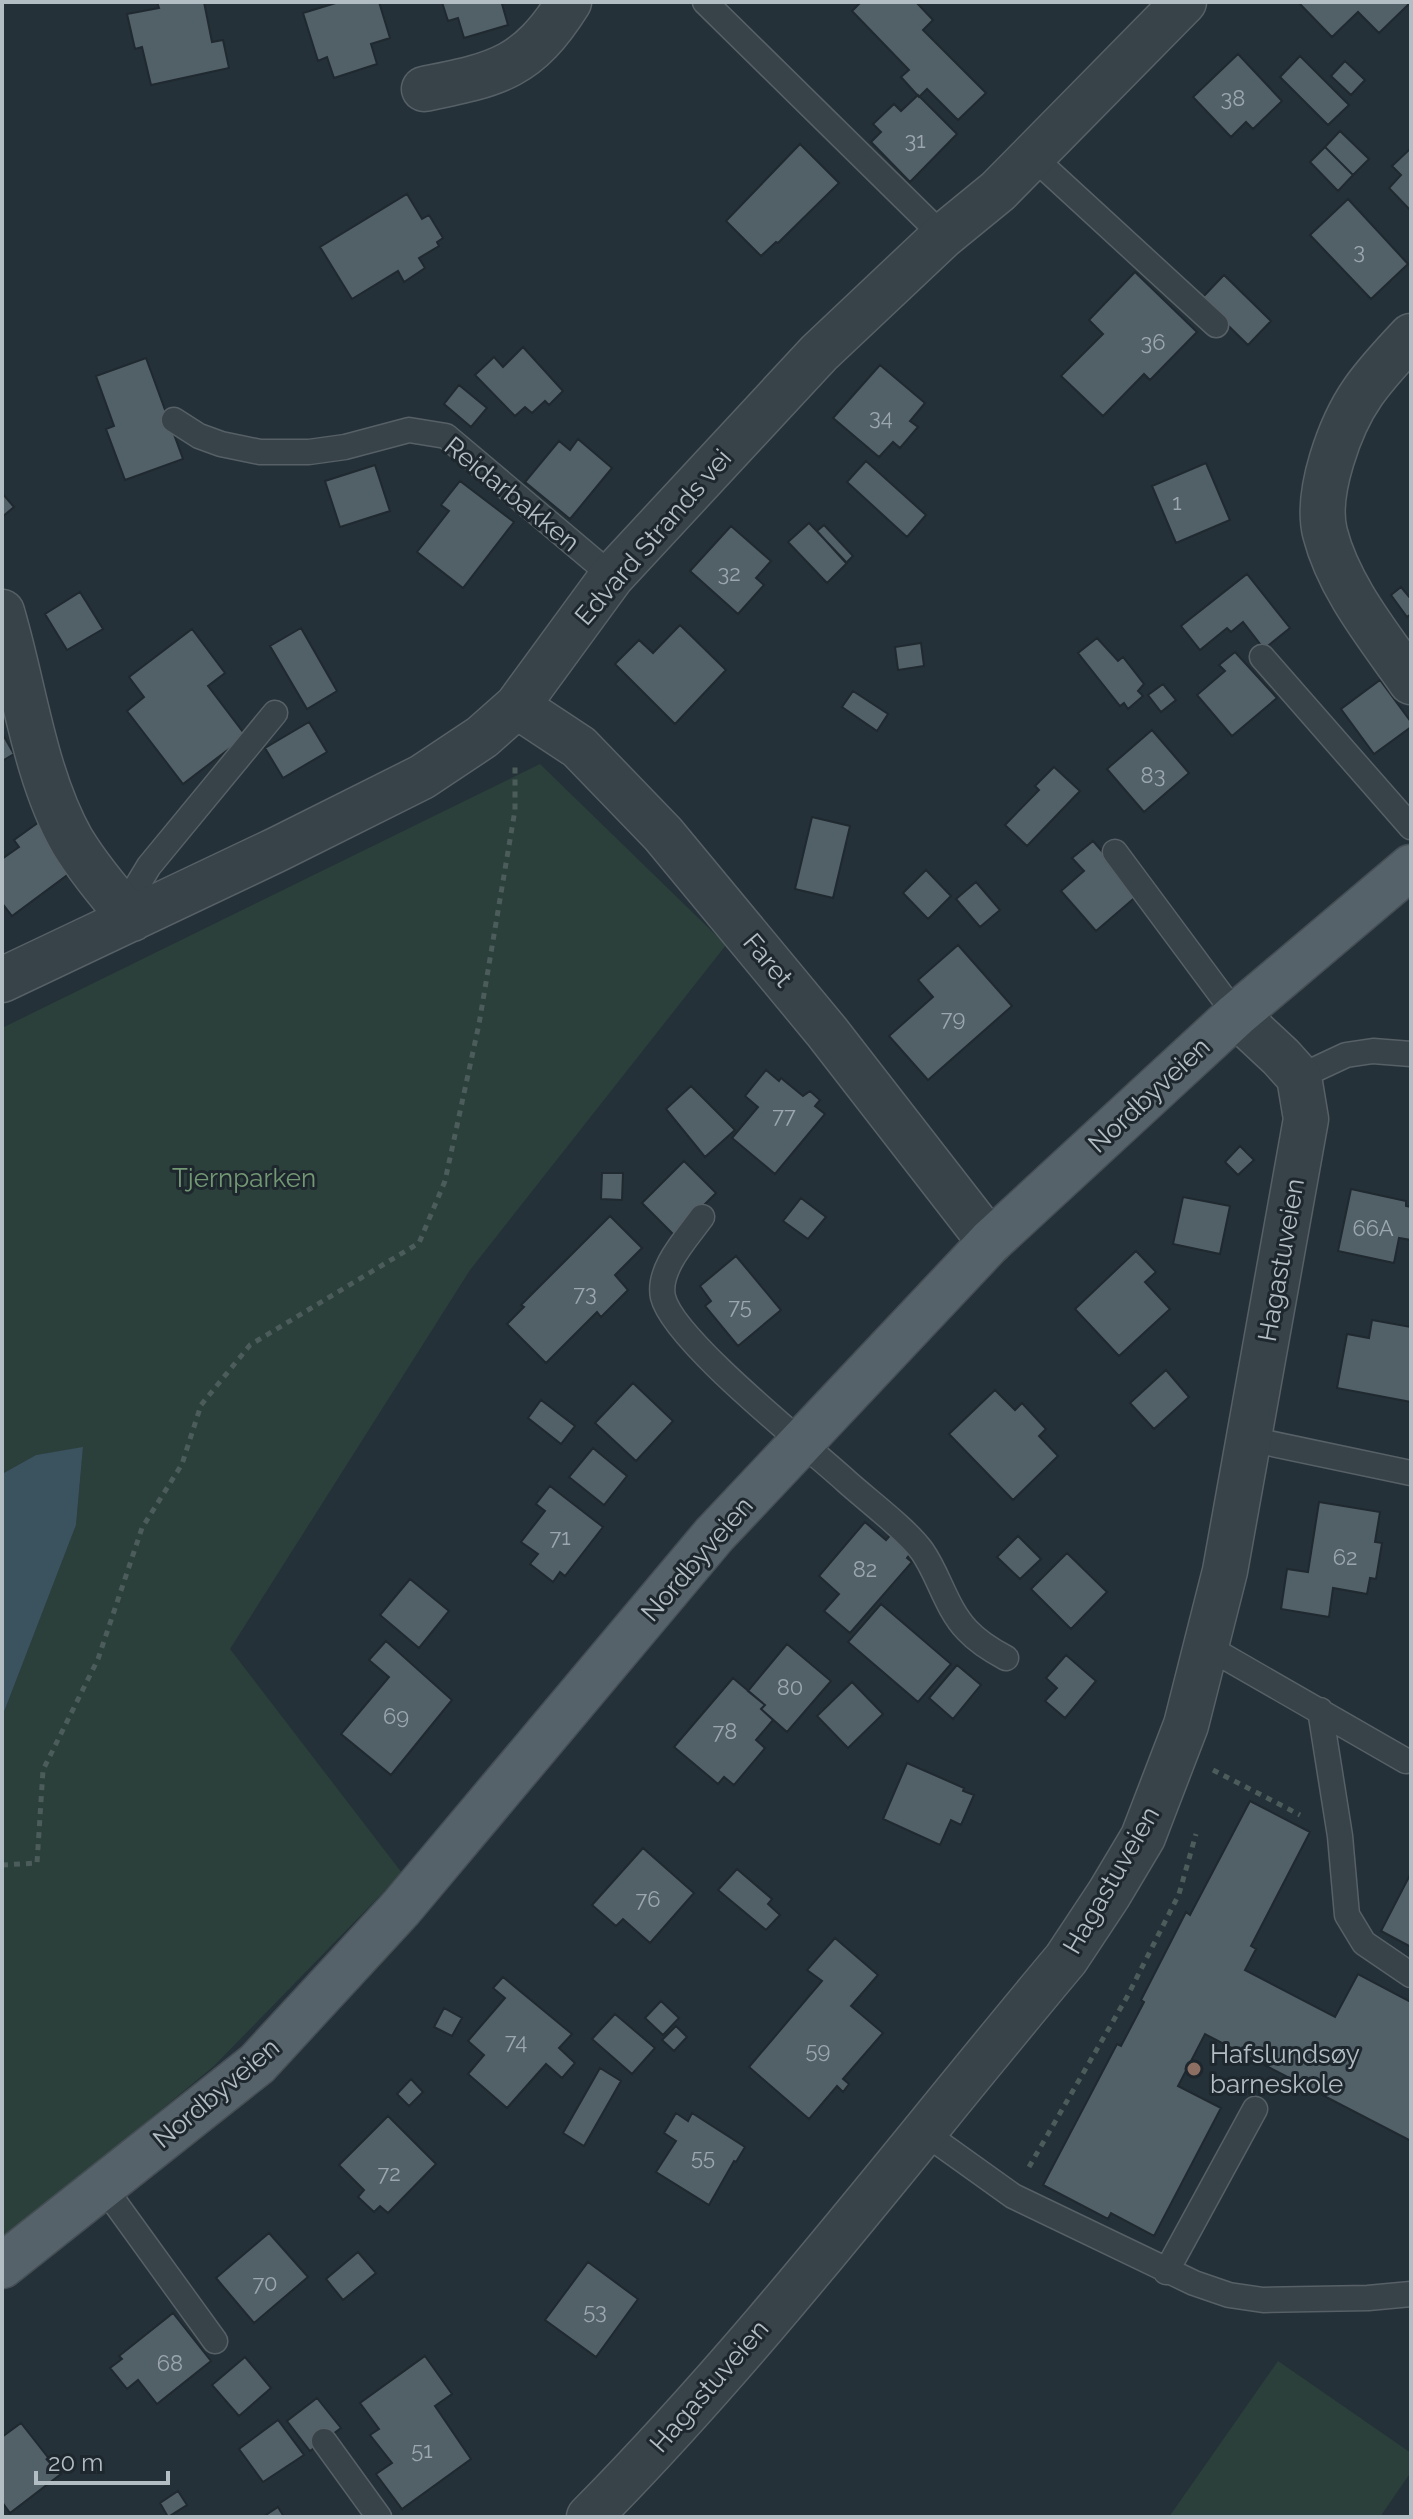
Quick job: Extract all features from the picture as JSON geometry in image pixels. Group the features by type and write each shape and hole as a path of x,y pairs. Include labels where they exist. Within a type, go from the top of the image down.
{"main road":[{"name":"Nordbyveien","path":"2,2266 257,2064 401,1908 714,1535 990,1242 1236,1015 1411,867"}],"street":[{"path":"424,89 483,77 514,64 546,35 569,2"},
{"name":"Edvard Strands vei","path":"2,980 128,914 422,777 482,737 517,706 612,576 819,353 943,236 998,191 1184,2"},
{"path":"1411,336 1361,395 1341,434 1328,478 1323,510 1325,532 1341,573 1369,622 1411,682"},
{"path":"2,612 34,735 59,813 72,841 94,874 128,914"},
{"name":"Faret","path":"517,706 579,747 663,834 827,1032 990,1242"},
{"path":"1236,1015 1299,1077"},
{"name":"Hagastuveien","path":"589,2517 661,2443 925,2133 1066,1959 1136,1848 1167,1779 1186,1725 1225,1571 1306,1119 1299,1077"}],"lane":[{"path":"705,2 943,236"},
{"path":"1032,156 1216,325"},
{"name":"Reidarbakken","path":"174,420 199,436 260,452 309,452 345,447 409,430 446,436 612,576"},
{"path":"1262,657 1411,827"},
{"path":"128,914 149,866 275,713"},
{"path":"1115,852 1236,1015"},
{"path":"1299,1077 1346,1055 1373,1051 1411,1054"},
{"path":"702,1217 669,1267 663,1284 663,1298 675,1320 762,1408 921,1550 964,1628 981,1644 1006,1658"},
{"path":"1249,1439 1411,1473"},
{"path":"1206,1646 1406,1761"},
{"path":"1320,1710 1340,1836 1347,1915 1364,1943 1411,1975"},
{"path":"1166,2272 1255,2109"},
{"path":"925,2133 1013,2196 1166,2272 1229,2295 1263,2300 1411,2294"},
{"path":"103,2186 215,2341"},
{"path":"324,2441 379,2517"}],"path":[{"path":"2,1865 37,1863 43,1770 98,1659 142,1528 182,1464 201,1405 250,1345 419,1243 445,1181 479,1024 515,810 517,706"},
{"path":"1209,1784 1213,1769 1340,1836"},
{"path":"1013,2196 1127,1997 1179,1894 1197,1827"}],"green space":[{"name":"Tjernparken","path":"540,764 726,945 470,1270 230,1649 402,1873 214,2066 2,2241 2,1717 76,1525 83,1448 36,1455 2,1474 2,1028"},
{"path":"1278,2361 1411,2453 1411,2472 1380,2517 1169,2517"}],"water":[{"path":"83,1447 76,1525 2,1717 2,1474 36,1455"}],"building":[{"path":"157,2 204,2 212,42 223,40 229,68 151,85 142,47 135,49 127,14 159,8"},
{"path":"339,2 379,2 390,38 371,44 377,64 334,78 327,57 318,61 303,13"},
{"path":"442,2 508,2 502,4 508,25 464,38 458,18 448,21"},
{"path":"861,2 916,2 933,20 923,30 986,93 958,120 927,89 919,97 901,77 909,70 852,11"},
{"path":"1298,2 1411,2 1379,33 1358,12 1332,37"},
{"path":"1238,54 1282,101 1253,129 1246,122 1231,137 1193,97"},
{"path":"1300,56 1349,105 1328,125 1280,77"},
{"path":"1345,61 1365,80 1351,95 1331,76"},
{"path":"918,95 957,134 910,182 871,142 881,132 873,124 894,104 901,111"},
{"path":"1340,131 1369,159 1353,175 1325,147"},
{"path":"800,144 839,183 761,256 726,221"},
{"path":"1325,147 1353,175 1338,191 1310,162"},
{"path":"1411,148 1411,211 1389,188 1401,175 1392,166"},
{"path":"407,194 422,219 429,215 443,238 437,242 439,246 419,258 425,268 404,282 398,271 352,299 320,247"},
{"path":"1348,199 1408,264 1371,299 1310,235"},
{"path":"1135,272 1197,332 1150,380 1144,374 1103,416 1061,376 1103,334 1089,320"},
{"path":"1224,275 1271,321 1248,345 1201,299"},
{"path":"523,347 563,391 549,405 545,401 532,413 525,407 515,416 475,375 494,357 503,367"},
{"path":"146,358 183,459 125,480 106,429 114,426 96,376"},
{"path":"880,365 925,403 910,421 918,427 900,448 893,442 879,457 833,418"},
{"path":"459,385 487,408 471,427 444,404"},
{"path":"578,439 612,468 570,519 525,482 559,441 570,450"},
{"path":"866,461 926,515 907,537 847,482"},
{"path":"1206,463 1230,520 1176,543 1152,486"},
{"path":"375,465 390,511 340,527 325,481"},
{"path":"460,481 514,522 463,588 417,552 449,511 441,505"},
{"path":"2,493 14,507 2,517"},
{"path":"809,523 847,563 827,583 788,542"},
{"path":"824,525 853,556 846,563 817,531"},
{"path":"731,526 771,561 756,578 764,585 738,614 690,571"},
{"path":"1247,574 1290,628 1264,649 1243,622 1231,632 1227,628 1200,650 1181,626"},
{"path":"1401,587 1411,599 1411,614 1407,617 1391,595"},
{"path":"80,592 103,629 67,650 45,614"},
{"path":"680,625 726,670 675,724 615,664 639,640 653,653"},
{"path":"301,628 337,691 307,709 270,646"},
{"path":"192,629 225,673 208,686 246,736 183,784 127,711 144,697 129,677"},
{"path":"1097,638 1118,661 1123,657 1144,684 1138,691 1143,696 1128,709 1124,703 1120,706 1078,653"},
{"path":"921,643 924,666 898,670 895,647"},
{"path":"1235,652 1277,698 1232,736 1197,695 1225,671 1219,665"},
{"path":"1380,680 1411,722 1411,727 1374,754 1341,709"},
{"path":"1163,684 1176,700 1161,712 1148,695"},
{"path":"853,691 888,714 877,731 842,707"},
{"path":"309,722 327,752 283,778 265,748"},
{"path":"1152,730 1189,773 1144,812 1107,769"},
{"path":"2,733 14,754 2,761"},
{"path":"1054,767 1080,791 1027,846 1005,825 1039,790 1035,786"},
{"path":"812,817 850,826 833,898 795,889"},
{"path":"39,822 74,870 12,916 2,903 2,859 19,847 14,840"},
{"path":"1093,841 1139,894 1096,931 1061,891 1084,871 1072,858"},
{"path":"926,870 951,896 928,919 903,893"},
{"path":"976,882 1000,910 980,927 956,899"},
{"path":"958,945 1012,1006 928,1080 889,1036 933,997 918,980"},
{"path":"766,1070 803,1096 810,1091 820,1100 815,1106 825,1114 775,1174 732,1138 758,1107 745,1096"},
{"path":"691,1086 735,1130 705,1157 666,1109"},
{"path":"1240,1146 1254,1160 1238,1175 1225,1162"},
{"path":"684,1161 716,1193 674,1235 642,1203"},
{"path":"602,1173 623,1173 622,1200 601,1199"},
{"path":"1351,1189 1406,1201 1406,1206 1411,1207 1411,1240 1399,1238 1394,1263 1338,1251"},
{"path":"1183,1197 1230,1206 1220,1254 1173,1244"},
{"path":"801,1198 826,1217 808,1239 783,1221"},
{"path":"610,1216 642,1248 615,1275 628,1290 601,1317 597,1312 546,1363 507,1324 524,1307 521,1305"},
{"path":"1136,1251 1156,1272 1145,1282 1170,1309 1119,1356 1075,1309"},
{"path":"736,1256 781,1310 738,1346 705,1306 711,1301 700,1286"},
{"path":"1372,1320 1411,1327 1411,1402 1337,1388 1347,1334 1369,1338"},
{"path":"1166,1370 1189,1397 1154,1429 1130,1403"},
{"path":"633,1383 673,1421 636,1461 595,1423"},
{"path":"995,1390 1015,1410 1022,1403 1046,1429 1039,1436 1058,1456 1013,1500 949,1434"},
{"path":"541,1400 575,1426 561,1444 528,1418"},
{"path":"593,1448 627,1476 604,1505 569,1477"},
{"path":"550,1486 603,1527 565,1576 560,1572 553,1582 530,1564 538,1554 521,1542 545,1511 536,1504"},
{"path":"1319,1502 1380,1512 1375,1542 1382,1543 1376,1579 1370,1578 1367,1594 1333,1588 1329,1617 1281,1609 1287,1569 1308,1572"},
{"path":"865,1522 886,1540 893,1532 913,1550 907,1558 912,1562 850,1633 824,1611 839,1594 819,1576"},
{"path":"1018,1536 1041,1559 1020,1579 997,1557"},
{"path":"1067,1553 1107,1592 1071,1629 1031,1589"},
{"path":"410,1579 449,1611 419,1648 380,1615"},
{"path":"881,1604 951,1664 918,1702 848,1642"},
{"path":"386,1641 452,1700 391,1775 341,1734 389,1677 369,1660"},
{"path":"787,1644 831,1681 787,1732 761,1709 765,1705 748,1691"},
{"path":"1066,1655 1096,1681 1065,1718 1045,1701 1057,1688 1046,1678"},
{"path":"957,1665 981,1685 953,1719 929,1698"},
{"path":"733,1678 765,1705 761,1709 773,1720 756,1740 765,1748 734,1785 724,1777 718,1784 674,1747"},
{"path":"852,1682 883,1714 848,1748 817,1716"},
{"path":"907,1763 974,1795 961,1825 951,1820 940,1845 883,1819"},
{"path":"1250,1801 1310,1832 1251,1946 1256,1949 1245,1970 1335,2017 1358,1974 1411,2002 1411,2141 1205,2034 1178,2086 1221,2108 1154,2236 1111,2213 1108,2219 1043,2185 1117,2044 1121,2046 1186,1912 1190,1915"},
{"path":"643,1848 694,1893 650,1943 623,1919 616,1926 592,1905"},
{"path":"737,1869 772,1899 768,1904 780,1915 766,1930 718,1890"},
{"path":"1411,1873 1411,1947 1381,1931"},
{"path":"835,1938 878,1975 851,2006 883,2033 843,2079 849,2084 843,2092 837,2086 809,2119 749,2067 822,1981 807,1970"},
{"path":"503,1977 572,2034 559,2048 575,2063 562,2078 546,2064 507,2108 468,2074 484,2055 468,2041 505,1998 493,1988"},
{"path":"661,2001 679,2018 663,2035 645,2018"},
{"path":"444,2008 462,2018 452,2036 434,2027"},
{"path":"615,2014 655,2048 632,2074 592,2039"},
{"path":"676,2026 687,2037 674,2051 662,2040"},
{"path":"600,2068 621,2081 584,2146 563,2133"},
{"path":"411,2079 423,2092 409,2106 397,2094"},
{"path":"676,2113 688,2121 692,2113 745,2147 709,2205 656,2172 676,2141 664,2133"},
{"path":"388,2116 436,2164 388,2213 380,2206 374,2212 358,2197 364,2190 339,2165"},
{"path":"269,2233 308,2277 254,2323 216,2278"},
{"path":"358,2252 376,2273 343,2300 326,2279"},
{"path":"588,2262 638,2299 596,2357 545,2320"},
{"path":"173,2313 211,2361 157,2404 138,2380 127,2389 110,2368 122,2359 119,2356"},
{"path":"425,2356 452,2394 435,2406 471,2459 402,2509 376,2474 392,2463 370,2435 379,2429 360,2403"},
{"path":"245,2357 271,2388 239,2416 212,2385"},
{"path":"317,2398 341,2428 310,2451 287,2421"},
{"path":"278,2420 304,2455 263,2482 239,2449"},
{"path":"21,2423 61,2474 10,2513 2,2502 2,2437"},
{"path":"178,2491 187,2505 168,2517 160,2503"},
{"path":"278,2507 284,2517 263,2517"}],"place":[{"name":"Hafslundsøy barneskole","path":"1194,2069"}]}
